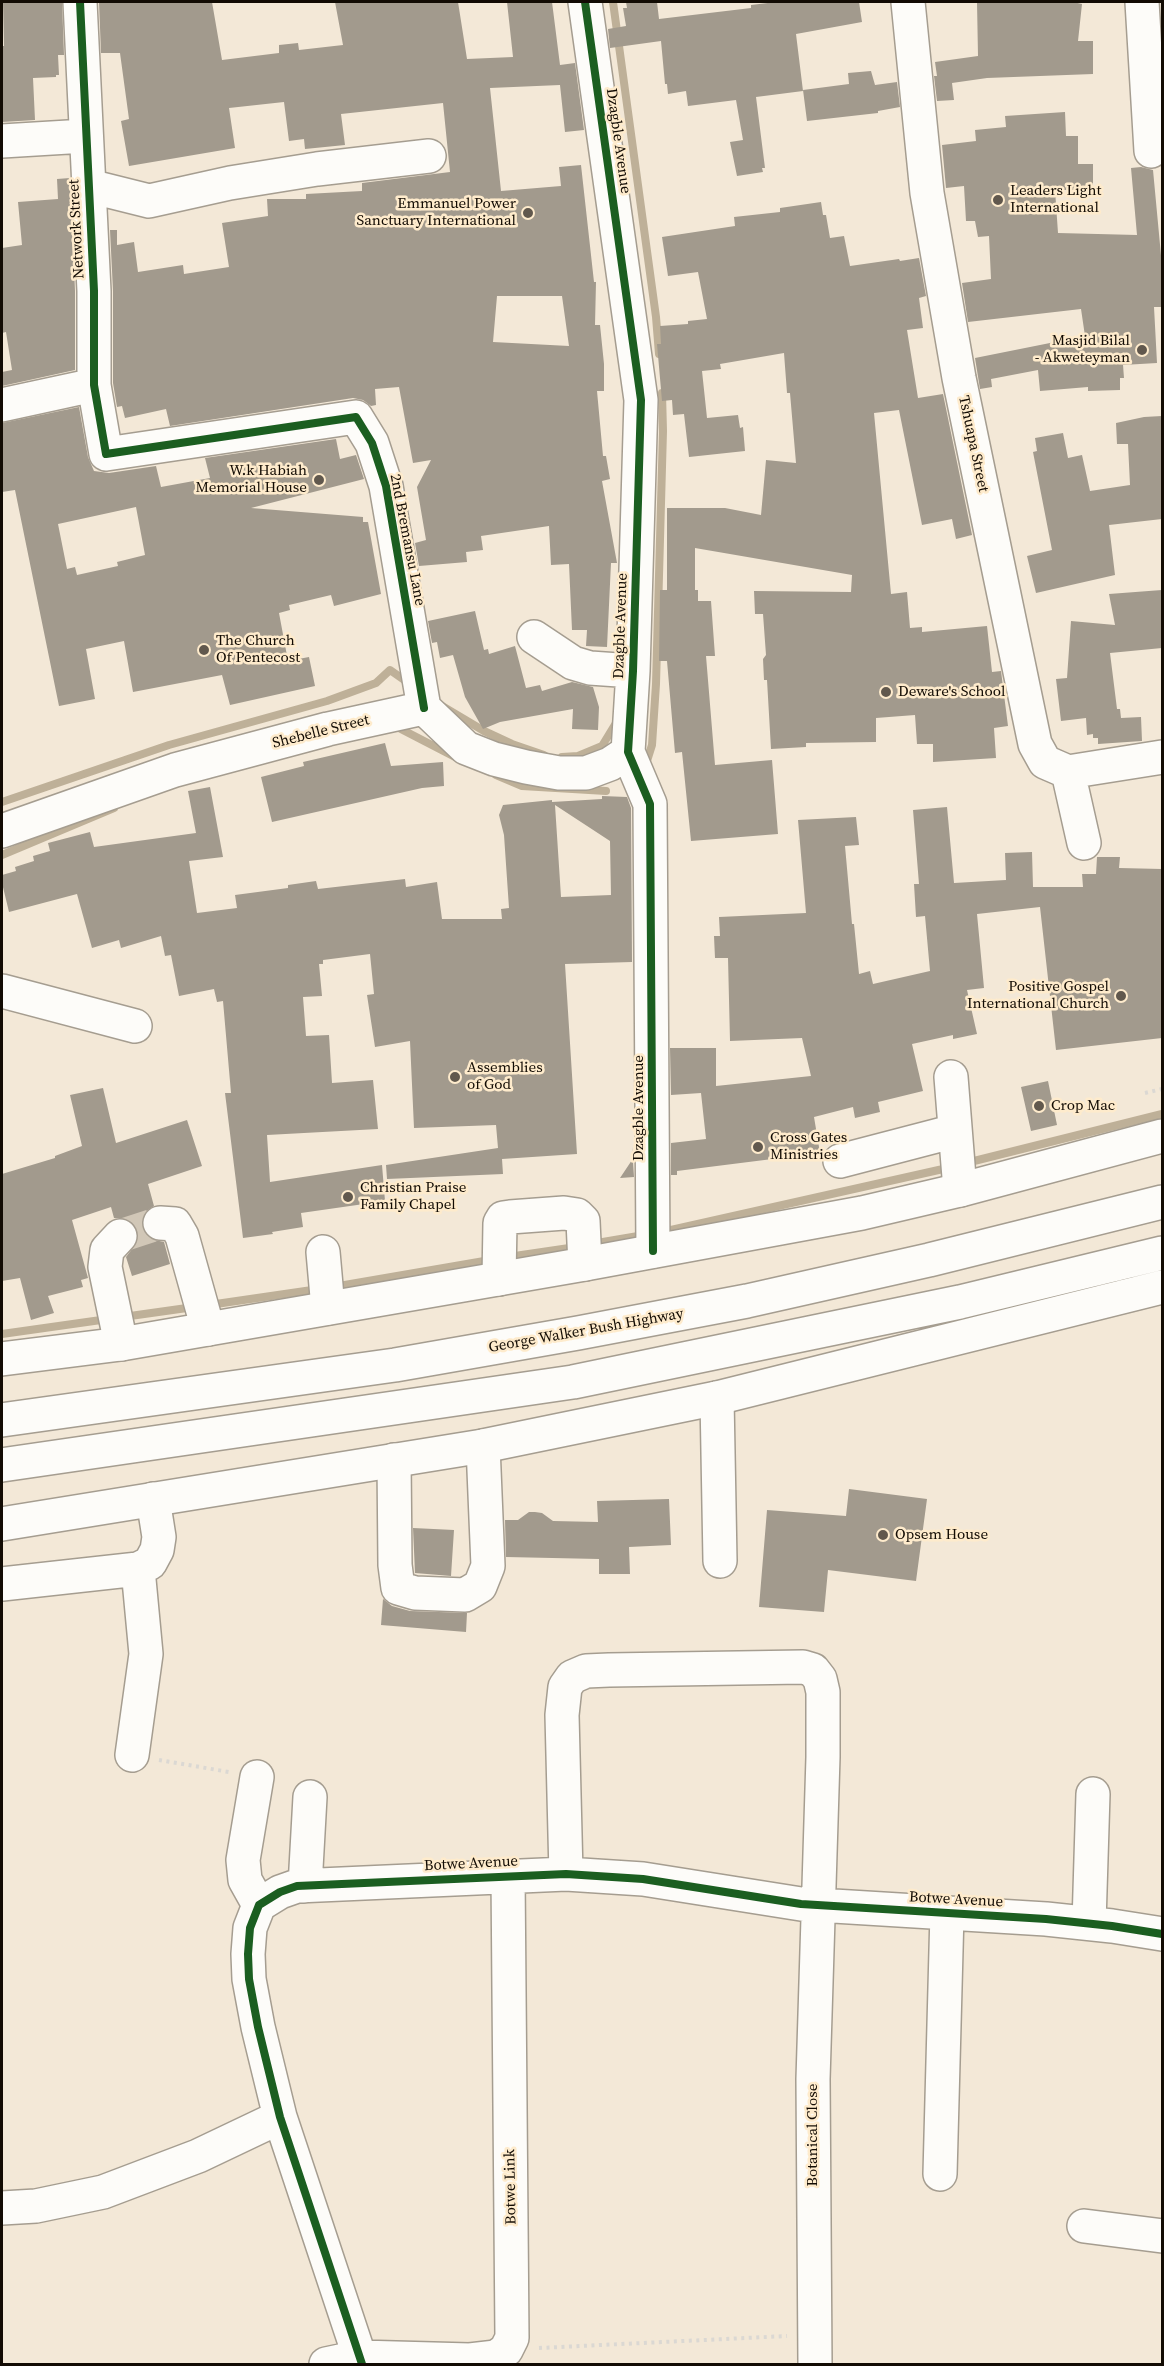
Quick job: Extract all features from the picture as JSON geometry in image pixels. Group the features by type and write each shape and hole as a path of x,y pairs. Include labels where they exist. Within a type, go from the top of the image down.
{"main road":[{"name":"Network Street","path":"80,2 94,291 94,385 106,454"},
{"name":"Dzagble Avenue","path":"585,2 640,400 633,671 628,752 650,804 653,1251"},
{"name":"Tshuapa Street","path":"908,2 927,193 959,378 1032,734 1045,762 1068,772"},
{"path":"1142,2 1151,151"},
{"path":"2,141 85,136"},
{"path":"89,186 149,201 230,183 306,170 429,156"},
{"path":"2,405 94,385"},
{"name":"2nd Bremansu Lane","path":"106,454 356,417 372,443 386,486 424,708"},
{"path":"534,637 573,663 590,668 633,671"},
{"path":"424,708 466,748 494,759 526,767 559,773 586,773 610,764 628,752"},
{"name":"Shebelle Street","path":"2,831 175,770 328,729 424,708"},
{"path":"1084,843 1068,772 1162,757"},
{"path":"2,991 135,1026"},
{"path":"951,1077 960,1190"},
{"path":"840,1161 955,1131"},
{"path":"2,1359 121,1344 585,1264 862,1213 960,1190 1162,1136"},
{"name":"George Walker Bush Highway","path":"2,1420 395,1365 747,1301 1162,1202"},
{"path":"499,1279 500,1223 503,1218 564,1213 577,1215 583,1221 585,1264"},
{"path":"160,1223 175,1224 182,1236 208,1329"},
{"path":"120,1236 107,1250 105,1267 121,1344"},
{"path":"323,1252 328,1308"},
{"path":"2,1465 573,1382 960,1302 1162,1252"},
{"path":"2,1524 483,1446 717,1398 1162,1287"},
{"path":"717,1398 720,1561"},
{"path":"394,1460 394,1565 398,1588 415,1593 465,1596 480,1587 488,1566 483,1446"},
{"path":"2,1584 138,1569 150,1563 157,1550 159,1537 153,1499"},
{"path":"132,1755 146,1654 138,1569"},
{"name":"Botanical Close","path":"566,1874 562,1715 565,1687 572,1677 586,1671 650,1668 803,1667 813,1671 820,1679 823,1692 823,1757 813,2079 814,2350"},
{"path":"257,1777 243,1860 245,1880 259,1905 250,1928 249,1979 258,2027 280,2116 361,2361"},
{"path":"1089,1923 1094,1794"},
{"path":"305,1886 309,1797"},
{"name":"Botwe Avenue","path":"259,1905 280,1892 305,1886 566,1874 643,1879 818,1905 1089,1923 1162,1934"},
{"name":"Botwe Link","path":"506,2350 512,2338 508,1875"},
{"path":"940,2174 948,1913"},
{"path":"2,2208 36,2206 104,2192 198,2156 280,2116"},
{"path":"1084,2226 1162,2236"},
{"path":"326,2364 361,2361 470,2360 496,2357 506,2350"}],"path":[{"path":"1145,1093 1162,1089"},
{"path":"132,1755 257,1777"},
{"path":"506,2350 814,2350"}],"building":[{"path":"3,2 62,2 64,55 58,55 59,75 33,78 35,120 2,122"},
{"path":"99,2 212,2 222,60 279,53 279,45 298,43 299,50 343,45 335,2 458,2 467,59 513,57 507,2 552,2 560,65 575,63 584,130 565,132 560,85 490,88 501,191 561,186 559,167 581,165 594,282 596,282 595,325 600,325 604,364 604,391 597,391 603,456 606,456 610,479 602,481 617,563 611,563 607,647 586,646 587,630 572,630 569,564 551,565 549,526 481,536 483,550 466,552 467,562 419,566 415,543 426,540 417,487 431,460 413,463 399,387 375,389 376,405 371,406 363,400 353,398 170,426 166,409 125,418 122,406 117,407 113,383 113,291 110,230 117,230 117,245 134,242 138,272 183,265 184,274 229,267 222,223 268,216 267,199 306,199 306,194 362,191 362,183 450,172 443,103 341,114 345,145 305,149 304,139 289,141 284,102 229,108 235,148 129,166 121,121 129,119 120,53 101,53","holes":["497,296 562,296 569,346 493,342"]},
{"path":"626,2 657,2 659,19 751,8 751,5 776,2 859,2 862,22 796,34 803,91 756,97 765,168 762,168 763,172 737,176 730,142 743,140 736,100 688,106 686,91 668,94 661,41 610,48 608,29 626,26 623,8 627,8"},
{"path":"977,2 1073,2 1082,4 1078,41 1093,41 1093,74 987,78 952,83 954,100 937,101 935,62 978,56"},
{"path":"871,71 875,85 897,82 900,107 878,111 878,113 807,121 803,90 849,84 848,73"},
{"path":"1065,112 1066,136 1078,136 1078,164 1093,164 1093,190 1055,190 1058,233 1137,235 1131,168 1141,167 1153,170 1162,266 1162,307 1154,307 1157,363 1123,365 1124,378 1120,378 1120,390 1088,391 1088,387 1040,391 1038,370 991,379 992,387 980,389 975,358 1085,336 1081,309 968,322 962,283 991,279 989,236 978,237 975,221 966,221 964,186 946,188 942,145 976,141 975,130 1006,127 1005,116"},
{"path":"70,178 75,291 75,370 2,386 2,372 12,370 6,332 2,333 2,248 22,245 18,202 58,199 57,179"},
{"path":"821,202 830,238 844,236 850,266 919,258 926,296 919,298 923,328 907,330 918,398 943,394 972,535 956,539 952,519 922,525 899,410 874,413 891,594 907,592 910,628 922,627 922,632 987,626 992,672 1001,671 1008,726 994,728 996,758 933,762 933,744 917,744 915,715 876,718 876,742 806,743 806,747 771,749 767,680 764,680 763,659 766,655 763,614 755,614 754,591 851,592 852,575 695,548 695,590 698,590 698,601 711,601 715,656 706,656 715,765 772,760 778,834 691,841 682,752 675,753 667,661 659,661 660,590 667,590 667,508 725,508 761,515 766,460 796,463 784,353 720,364 721,369 702,371 707,418 738,415 740,428 743,427 745,451 689,457 684,414 673,415 672,400 662,401 657,344 661,344 660,326 688,324 688,321 707,319 698,272 668,276 662,237 735,226 734,217 780,212 780,208"},
{"path":"79,407 88,457 94,471 109,473 156,466 161,487 210,478 205,458 336,439 340,459 356,455 364,479 251,508 363,517 363,522 368,522 381,594 334,606 331,595 289,605 290,610 279,613 288,661 309,657 315,686 230,705 222,675 133,692 124,641 86,649 95,699 59,706 15,490 2,492 2,423","holes":["136,507 145,555 117,562 118,566 77,575 75,567 67,569 58,524"]},
{"path":"1162,416 1162,519 1109,525 1115,575 1036,593 1027,556 1052,550 1033,452 1037,451 1035,438 1063,433 1068,458 1082,455 1090,491 1130,485 1128,444 1117,444 1116,423"},
{"path":"1162,590 1162,648 1110,653 1117,709 1120,709 1121,718 1141,717 1142,741 1098,744 1098,738 1093,738 1093,734 1087,735 1086,718 1061,721 1056,679 1067,678 1071,621 1115,625 1109,594"},
{"path":"475,611 484,650 488,649 489,654 515,646 526,688 540,685 542,691 572,682 593,687 599,707 598,730 572,729 573,709 500,722 483,729 465,697 453,655 440,658 437,642 432,643 428,621"},
{"path":"385,743 391,766 443,762 444,786 422,788 272,822 261,777 304,766 303,762"},
{"path":"210,787 223,857 189,861 197,913 237,908 235,895 288,888 288,885 316,881 318,889 405,879 406,887 437,882 442,919 502,919 501,909 509,908 504,835 499,815 503,805 552,800 552,802 602,799 602,796 627,797 631,808 632,962 565,964 577,1154 502,1159 503,1174 387,1179 386,1165 498,1148 496,1125 414,1128 410,1041 375,1047 367,995 374,994 370,954 323,960 323,964 319,964 322,996 303,997 306,1036 329,1035 332,1083 373,1080 378,1129 267,1135 270,1182 382,1165 385,1201 301,1213 303,1227 243,1238 225,1093 231,1093 223,1001 217,1002 214,989 179,996 171,955 165,956 161,936 121,948 119,940 92,948 77,894 9,912 2,883 2,875 16,871 15,867 34,861 33,856 50,851 48,843 90,832 94,847 196,833 188,791","holes":["555,805 610,841 611,895 561,897"]},
{"path":"947,807 954,883 1006,880 1005,853 1032,852 1033,887 1083,887 1082,874 1096,874 1097,857 1120,857 1119,868 1162,869 1162,1038 1056,1050 1040,907 977,914 984,988 967,990 977,1034 953,1039 953,1035 912,1044 923,1091 878,1102 880,1112 855,1118 853,1107 814,1117 820,1153 677,1171 677,1175 671,1175 671,1143 706,1139 701,1093 671,1095 670,1048 716,1048 716,1086 811,1076 802,1038 730,1041 728,958 715,958 714,936 720,936 719,917 806,913 798,820 856,817 859,845 845,846 859,974 870,971 873,984 930,971 925,916 916,917 914,884 919,884 913,810"},
{"name":"Crop Mac","path":"1048,1081 1057,1125 1031,1131 1021,1087"},
{"path":"103,1088 116,1143 187,1120 202,1166 148,1184 154,1206 144,1213 141,1221 143,1231 150,1239 164,1242 170,1264 132,1276 126,1257 138,1241 138,1230 132,1222 125,1218 114,1218 111,1207 72,1220 88,1278 81,1280 83,1287 48,1296 54,1313 31,1320 20,1278 2,1281 2,1174 55,1158 55,1156 82,1146 70,1095"},
{"path":"632,1147 634,1177 620,1178 632,1160"},
{"path":"849,1489 927,1499 916,1581 828,1570 824,1612 759,1607 767,1510 846,1516"},
{"path":"669,1499 671,1545 629,1547 630,1574 599,1574 599,1559 506,1557 505,1520 518,1520 529,1512 535,1512 542,1513 553,1521 598,1522 597,1501"},
{"path":"413,1528 454,1530 451,1576 415,1573"},
{"path":"383,1599 392,1606 410,1611 467,1613 466,1632 381,1625"}],"waterway":[{"path":"613,2 656,317 659,354"},
{"path":"646,764 652,745 656,684 662,393"},
{"path":"2,802 169,745 327,701 376,683 390,670 410,684"},
{"path":"442,706 484,731 544,755"},
{"path":"562,757 578,756 602,746 616,723"},
{"path":"397,727 455,757"},
{"path":"496,775 522,786 606,791"},
{"path":"2,855 114,808"},
{"path":"966,1163 1162,1114"},
{"path":"662,1232 952,1167"},
{"path":"591,1244 644,1235"},
{"path":"508,1257 576,1247"},
{"path":"333,1287 490,1260"},
{"path":"209,1305 319,1289"},
{"path":"123,1317 194,1307"},
{"path":"2,1334 108,1319"}],"tunnel":[{"path":"120,1236 160,1223"}],"cycle path":[{"path":"80,2 94,291 94,385 106,454 356,417 372,443 386,486 424,708"},
{"path":"585,2 641,400 633,671 628,752 650,804 653,1251"},
{"path":"362,2364 280,2117 249,1979 250,1928 259,1905 280,1892 297,1886 566,1874 643,1879 801,1904 1046,1919 1162,1934"}],"place":[{"name":"Leaders Light International","path":"998,200"},
{"name":"Emmanuel Power Sanctuary International","path":"528,213"},
{"name":"Masjid Bilal - Akweteyman","path":"1142,350"},
{"name":"W.k Habiah Memorial House","path":"319,480"},
{"name":"The Church Of Pentecost","path":"204,650"},
{"name":"Deware's School","path":"886,692"},
{"name":"Positive Gospel International Church","path":"1121,996"},
{"name":"Assemblies of God","path":"455,1077"},
{"name":"Crop Mac","path":"1039,1106"},
{"name":"Cross Gates Ministries","path":"758,1147"},
{"name":"Christian Praise Family Chapel","path":"348,1197"},
{"name":"Opsem House","path":"883,1535"}]}
